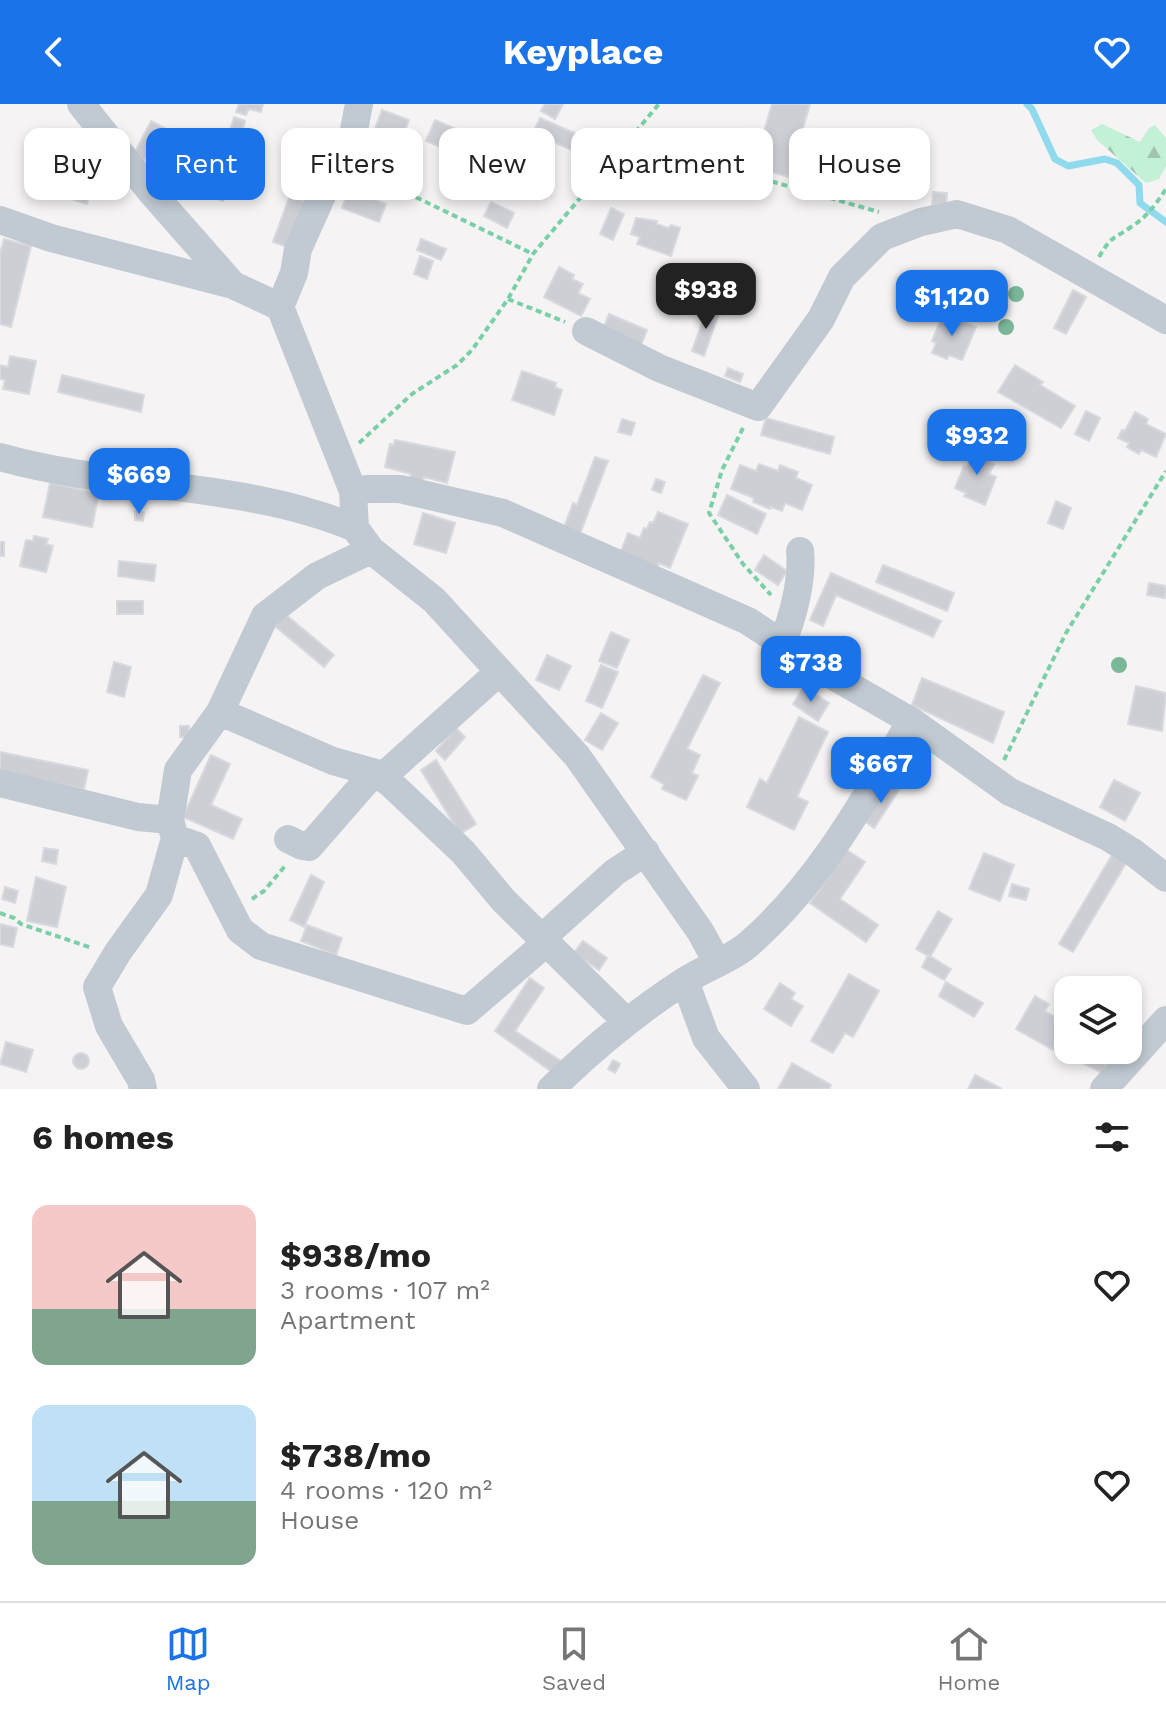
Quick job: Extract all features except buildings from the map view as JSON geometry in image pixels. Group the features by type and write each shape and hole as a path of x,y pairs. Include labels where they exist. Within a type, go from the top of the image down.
{"street":[{"path":"81,104 152,193 233,285"},
{"path":"354,128 359,104"},
{"path":"321,200 298,249 294,273 280,307 353,491 363,539"},
{"path":"586,331 659,368 749,402 821,319 842,277 882,237 921,222 957,214 1008,230 1166,320"},
{"path":"0,220 51,238 233,285 280,307"},
{"path":"0,457 45,469 214,491 321,513 363,539 434,600 577,756 700,931 717,962"},
{"path":"353,491 400,489 503,513 748,621 911,721 1010,792 1108,837 1166,878"},
{"path":"143,1089 141,1080 109,1026 97,987 159,895 172,829 178,770 220,712 265,616 363,539"},
{"path":"782,643 790,625 802,567 800,551"},
{"path":"295,842 309,847 364,784 499,672"},
{"path":"220,712 333,761 375,774 463,852 504,901 626,1021"},
{"path":"551,1089 626,1021 685,981 748,945 789,906 844,835 911,721"},
{"path":"0,783 138,817 172,829 197,846 240,930 261,946 467,1011 615,872 646,852"},
{"path":"685,981 706,1038 746,1089"},
{"path":"1104,1089 1166,1020"}],"path":[{"path":"640,128 659,104"},
{"path":"773,182 921,222"},
{"path":"1089,275 1106,245 1116,234 1129,229 1146,216 1166,189"},
{"path":"422,200 533,254"},
{"path":"340,462 412,394 457,365 472,350 508,299 533,254 580,200"},
{"path":"508,299 586,331"},
{"path":"749,402 709,513 765,592 792,610"},
{"path":"995,781 1066,633 1166,471"},
{"path":"228,908 243,906 264,891 295,842"},
{"path":"0,913 87,948 118,952"}],"green space":[{"path":"1102,124 1140,142 1149,128 1155,125 1166,138 1166,166 1159,179 1146,183 1097,140 1091,130"}],"waterway":[{"path":"1027,104 1055,159 1068,166 1105,159 1117,163 1139,185 1140,203 1166,222"}]}
